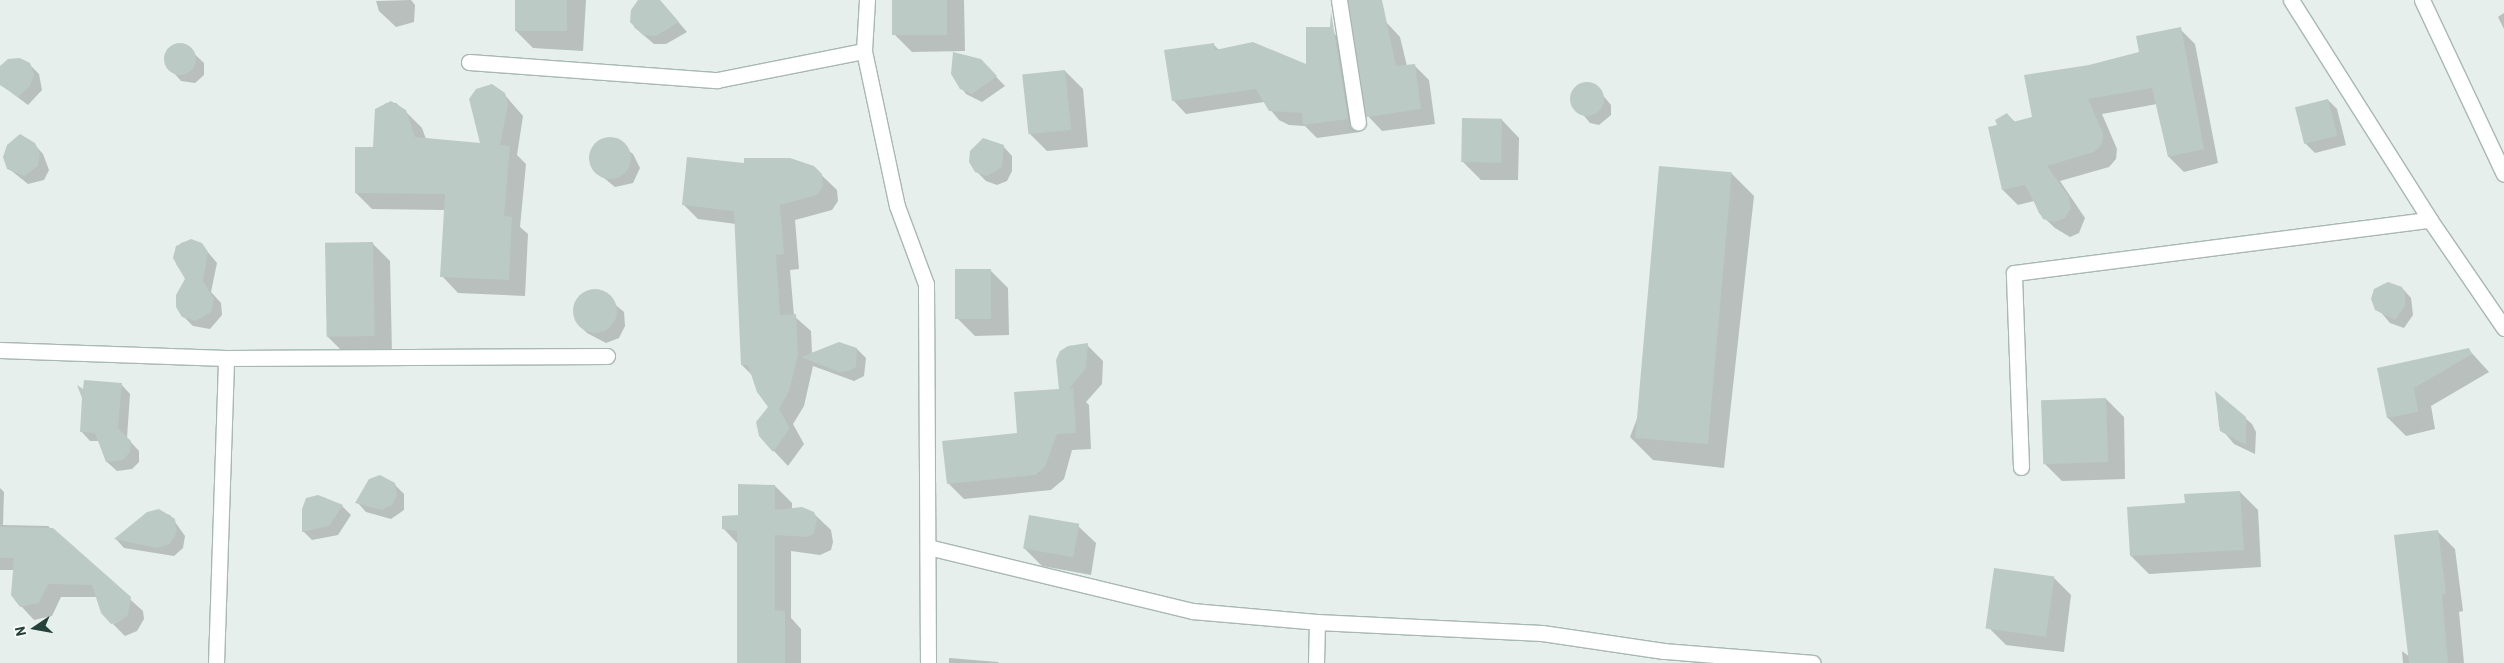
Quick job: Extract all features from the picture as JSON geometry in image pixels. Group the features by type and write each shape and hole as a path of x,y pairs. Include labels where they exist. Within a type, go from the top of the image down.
{"street":[{"path":"867,0 864,52 897,206 926,284 928,663"},
{"path":"1339,0 1358,123"},
{"path":"2291,0 2430,220 2504,328"},
{"path":"2422,0 2504,174"},
{"path":"469,62 717,80 864,52"},
{"path":"2022,467 2014,273 2430,220"},
{"path":"0,350 226,358 607,356"},
{"path":"216,663 226,358"},
{"path":"928,547 1192,610 1316,622 1542,633 1663,657 1813,663"},
{"path":"1316,622 1316,663"}],"building":[{"path":"515,0 567,0 567,31 515,31"},
{"path":"638,0 660,0 679,22 656,36 643,35 630,22 631,10"},
{"path":"892,0 947,0 947,35 892,35"},
{"path":"1348,0 1382,0 1396,66 1415,64 1421,109 1366,117"},
{"path":"1331,12 1348,119 1303,125 1302,113 1269,111 1256,89 1172,101 1164,50 1214,43 1215,50 1253,42 1306,64 1306,27 1330,27"},
{"path":"2181,27 2204,149 2168,157 2152,88 2088,99 2103,133 2102,144 2094,152 2047,166 2069,197 2071,208 2065,218 2054,222 2043,219 2025,185 2002,190 1988,127 1997,125 1995,120 2007,113 2013,122 2032,117 2024,75 2089,65 2139,52 2136,36"},
{"path":"180,43 186,44 191,48 195,53 195,65 191,70 186,74 180,75 174,74 169,70 165,65 164,59 165,53 169,48 174,44"},
{"path":"953,52 981,59 997,76 972,94 960,89 951,74"},
{"path":"20,58 30,63 34,75 30,86 18,97 0,85 0,66 8,59"},
{"path":"1065,70 1071,130 1029,134 1022,74"},
{"path":"1587,82 1599,87 1604,99 1599,111 1587,116 1575,111 1570,99 1575,87"},
{"path":"492,84 505,93 508,105 500,145 510,146 504,216 512,217 509,280 440,277 445,194 355,193 355,147 373,147 375,109 391,101 406,110 415,137 480,143 469,99 476,89"},
{"path":"2328,99 2337,136 2304,144 2295,107"},
{"path":"1462,118 1502,119 1501,163 1461,162"},
{"path":"20,134 35,143 40,154 38,166 24,176 7,169 3,157 7,145"},
{"path":"610,137 625,143 631,158 625,173 610,179 595,173 589,158 595,143"},
{"path":"983,138 1004,145 1002,167 987,176 975,172 969,162 970,151"},
{"path":"687,157 744,163 744,158 790,158 814,166 822,174 823,186 817,195 780,205 784,254 776,255 780,315 796,314 798,355 789,391 779,409 790,428 773,452 759,436 756,422 768,407 757,392 748,365 741,365 734,211 682,205"},
{"path":"1659,166 1732,172 1708,444 1635,438"},
{"path":"191,239 202,243 208,252 203,281 214,299 211,312 195,321 182,317 176,307 176,295 185,279 173,258 176,246"},
{"path":"373,242 375,336 327,337 325,243"},
{"path":"955,269 991,269 991,319 955,319"},
{"path":"2388,282 2402,287 2405,294 2405,306 2395,320 2375,310 2371,299 2374,289"},
{"path":"599,289 611,295 616,302 616,320 611,327 604,332 591,333 583,330 576,323 573,307 576,299 583,292"},
{"path":"839,342 857,348 856,367 849,371 839,372 801,357"},
{"path":"1088,343 1086,368 1069,389 1073,388 1076,433 1057,434 1045,467 1035,475 947,484 942,441 1017,433 1014,392 1059,389 1056,360 1060,351 1068,346"},
{"path":"2469,348 2472,354 2414,388 2418,412 2387,418 2377,368"},
{"path":"84,380 122,383 118,428 131,441 130,452 123,460 106,462 95,433 80,432 82,398 77,385 83,389"},
{"path":"2215,391 2246,417 2246,445 2220,431"},
{"path":"2106,398 2108,462 2043,464 2041,400"},
{"path":"380,475 395,483 397,495 392,505 382,510 355,503 369,479"},
{"path":"738,484 775,485 775,510 802,507 814,512 817,519 814,533 808,537 775,535 775,610 785,611 785,663 737,663 737,531 722,529 722,516 738,515"},
{"path":"2240,491 2244,550 2130,556 2127,507 2185,503 2184,494"},
{"path":"318,495 343,505 329,526 302,532 302,509 306,498"},
{"path":"159,509 175,519 177,532 170,544 157,548 114,539 147,512"},
{"path":"1029,515 1079,524 1073,557 1023,548"},
{"path":"0,527 53,528 131,597 128,615 111,624 101,613 92,585 48,584 39,603 20,607 11,595 14,558 0,558"},
{"path":"2438,530 2446,594 2442,594 2448,663 2409,663 2394,535"},
{"path":"1994,568 2054,576 2046,637 1986,628"}]}
